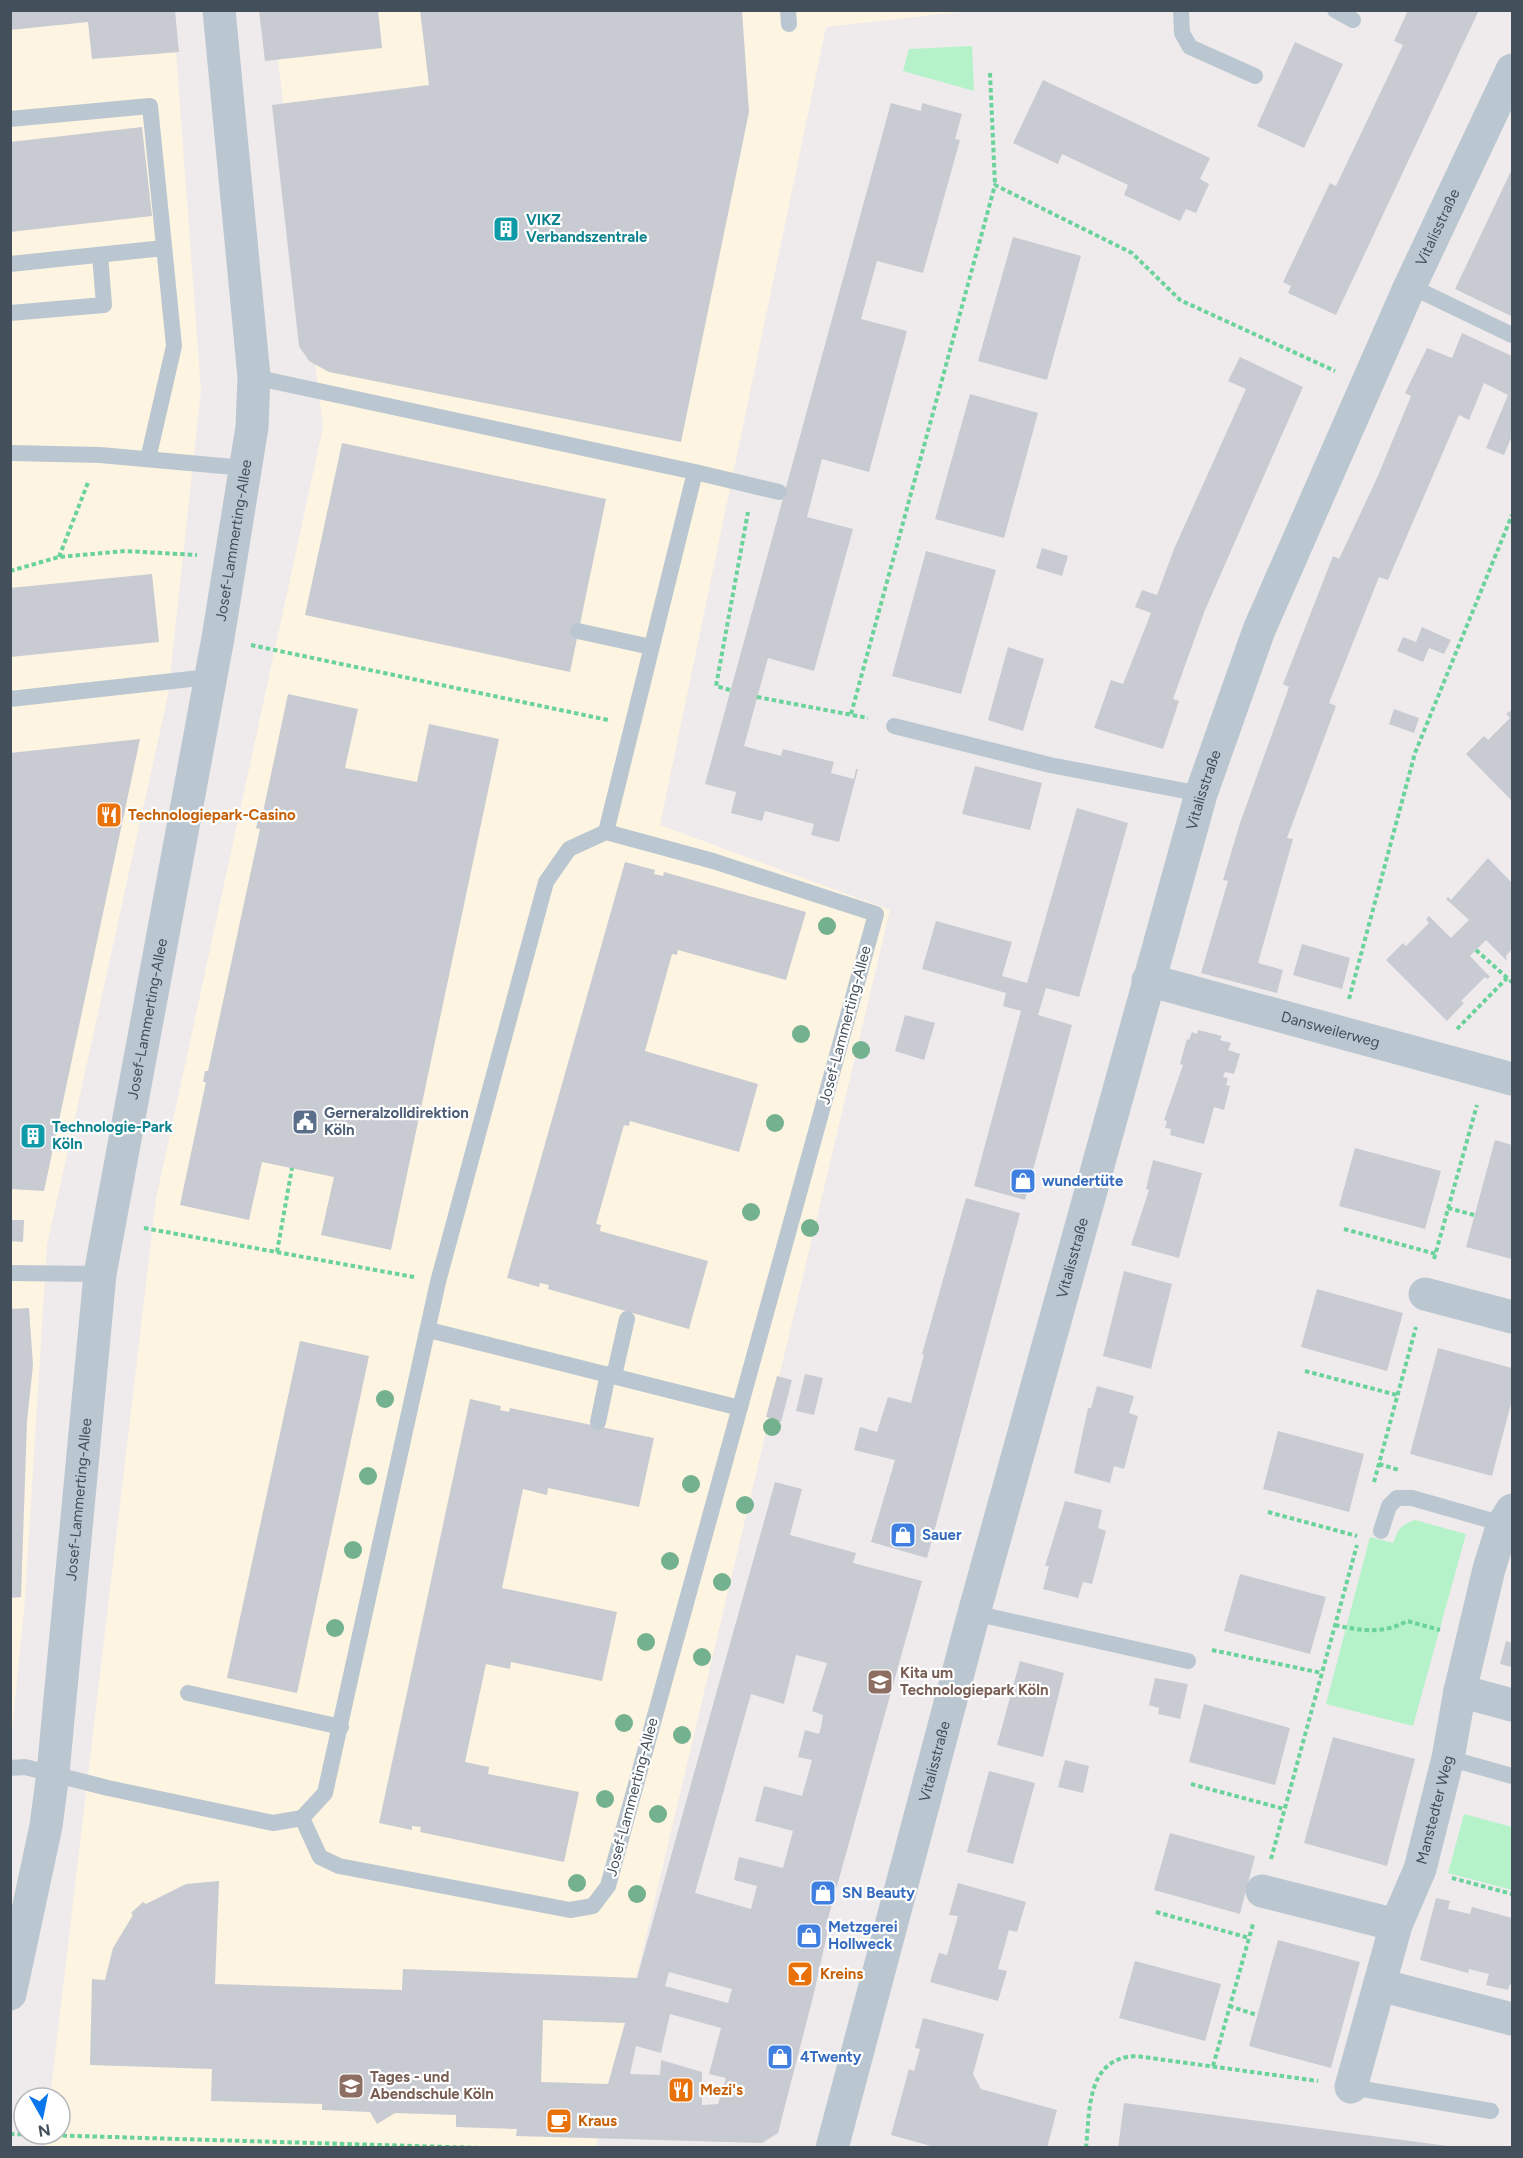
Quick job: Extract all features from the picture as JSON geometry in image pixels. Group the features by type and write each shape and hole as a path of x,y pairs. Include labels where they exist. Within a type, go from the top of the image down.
{"street":[{"name":"Josef-Lammerting-Allee","path":"10,1994 46,1827 53,1773 100,1274 218,638 252,427 254,377 219,10"},
{"name":"Vitalisstraße","path":"832,2148 974,1613 1202,794 1260,630 1410,286 1512,70"},
{"name":"Dansweilerweg","path":"1149,980 1339,1034 1499,1076"},
{"path":"1425,1294 1512,1317"},
{"name":"Manstedter Weg","path":"1351,2087 1396,1925 1420,1869 1449,1758 1460,1691 1489,1569 1508,1517"},
{"path":"1460,1691 1512,1705"},
{"path":"1262,1891 1396,1925"},
{"path":"1380,1985 1512,2019"}],"lane":[{"path":"1180,10 1182,33 1190,47 1255,76"},
{"path":"1335,10 1353,20"},
{"path":"10,119 150,106 174,346 148,459"},
{"path":"10,264 164,248"},
{"path":"10,313 104,305 100,255"},
{"path":"1410,286 1512,335"},
{"path":"254,377 779,492"},
{"path":"10,453 100,455 245,468"},
{"path":"10,1768 25,1767 108,1788 273,1823 302,1818 325,1793 438,1282 546,882 569,849 606,832 696,472"},
{"path":"578,631 651,647"},
{"path":"10,699 209,677"},
{"path":"894,726 1050,765 1202,794"},
{"name":"Josef-Lammerting-Allee","path":"302,1818 320,1857 339,1866 570,1910 593,1906 608,1886 876,914 713,861 606,832"},
{"path":"10,1273 100,1274"},
{"path":"598,1422 627,1318"},
{"path":"429,1330 740,1408"},
{"path":"1381,1531 1389,1506 1397,1498 1412,1498 1508,1517"},
{"path":"974,1613 1188,1661"},
{"path":"188,1693 341,1728"},
{"path":"1449,1758 1512,1776"},
{"path":"1351,2087 1491,2111"}],"path":[{"path":"851,714 995,185 990,73"},
{"path":"995,185 1132,253 1180,300 1365,386"},
{"path":"59,557 100,455"},
{"path":"730,690 716,686 748,509"},
{"path":"1339,1034 1416,753 1512,515"},
{"path":"10,571 59,557 125,551 230,558"},
{"path":"218,638 632,725"},
{"path":"757,697 851,714 894,726"},
{"path":"1476,950 1512,982"},
{"path":"1441,1060 1448,1038 1508,978"},
{"path":"1373,1485 1448,1208 1499,1076"},
{"path":"277,1252 292,1168"},
{"path":"1448,1208 1474,1215"},
{"path":"110,1221 438,1282"},
{"path":"1344,1229 1436,1254"},
{"path":"1305,1371 1397,1395"},
{"path":"1268,1512 1359,1537"},
{"path":"1214,2066 1362,1526"},
{"path":"1335,1625 1354,1630 1392,1630 1407,1621 1473,1639"},
{"path":"1188,1661 1200,1647 1322,1673"},
{"path":"1191,1784 1284,1809"},
{"path":"1420,1869 1512,1894"},
{"path":"1156,1912 1249,1938"},
{"path":"1229,2006 1257,2015"},
{"path":"1086,2148 1094,2087 1107,2065 1121,2057 1136,2056 1214,2066 1351,2087"},
{"path":"10,2134 481,2148"},
{"path":"126,2139 126,2148"}],"shaded area":[{"path":"11,11 173,11 201,390 168,695 47,1245 25,1599 11,1741"},
{"path":"272,11 969,11 826,27 660,825 890,910 596,2147 44,2148 44,2146 72,2146 72,2086 51,2086 156,1199 323,427"}],"green space":[{"path":"972,46 974,91 903,71 909,49"},
{"path":"1415,1520 1466,1534 1413,1726 1326,1704 1370,1537 1393,1543 1401,1528 1406,1523"},
{"path":"1464,1814 1512,1827 1512,1890 1448,1873"}],"building":[{"path":"10,10 175,10 179,52 92,59 88,22 10,30"},
{"path":"259,10 378,10 382,48 265,61"},
{"name":"VIKZ Verbandszentrale","path":"420,10 742,10 749,112 681,442 329,372 309,361 299,346 272,105 429,85"},
{"path":"1408,10 1479,10 1336,315 1288,293 1291,286 1283,282 1330,183 1336,186 1403,45 1394,41"},
{"path":"1295,42 1343,64 1304,148 1257,126"},
{"path":"1043,80 1210,158 1200,179 1209,184 1196,213 1186,209 1180,221 1124,195 1128,185 1062,154 1058,164 1013,143"},
{"path":"891,103 921,111 922,103 962,114 955,139 960,140 923,273 877,261 861,319 907,331 869,472 822,459 807,517 853,529 814,671 768,658 744,746 781,756 783,749 834,762 831,773 854,779 856,769 858,769 839,842 811,835 814,824 765,811 762,821 731,813 736,792 705,784"},
{"path":"142,127 152,216 10,232 10,142"},
{"path":"1512,169 1512,313 1511,316 1455,289"},
{"path":"1013,237 1081,256 1047,380 978,361"},
{"path":"1462,333 1512,356 1512,436 1504,455 1486,448 1508,395 1484,383 1469,420 1459,415 1388,580 1379,577 1329,703 1336,706 1287,838 1293,839 1258,963 1283,970 1277,993 1201,973 1228,881 1223,880 1240,823 1289,687 1283,684 1333,556 1339,559 1377,478 1411,396 1405,393 1427,348 1452,358"},
{"path":"1240,357 1303,387 1205,610 1173,699 1179,701 1163,749 1094,728 1111,680 1123,684 1151,613 1135,607 1142,590 1157,595 1174,549 1246,389 1228,381"},
{"path":"970,394 1038,413 1004,538 935,519"},
{"path":"342,443 606,499 570,672 305,615"},
{"path":"1042,548 1068,556 1062,576 1036,568"},
{"path":"926,551 996,570 961,694 892,676"},
{"path":"152,574 159,642 10,657 10,588"},
{"path":"1422,627 1451,640 1444,654 1429,648 1423,662 1397,651 1403,637 1416,642"},
{"path":"1008,647 1044,659 1023,731 988,720"},
{"path":"288,694 358,709 345,768 417,782 429,724 499,739 391,1250 321,1235 334,1177 262,1162 249,1220 180,1205 206,1082 203,1082 205,1071 208,1071 260,829 256,828 259,816 262,817"},
{"path":"1394,709 1419,718 1414,733 1389,724"},
{"path":"1510,711 1512,713 1512,801 1466,754 1484,736 1488,740 1510,718 1506,714"},
{"path":"140,739 44,1191 10,1189 10,753"},
{"path":"975,766 1042,783 1030,830 962,814"},
{"path":"1077,808 1128,823 1079,997 1046,988 1038,1015 1072,1025 1025,1200 974,1186 1021,1011 1003,1006 1006,993 922,969 936,921 1012,942 1002,976 1027,983"},
{"path":"1488,858 1512,883 1512,949 1506,956 1507,961 1486,940 1470,956 1490,977 1487,979 1485,977 1461,1001 1464,1003 1447,1021 1386,960 1403,943 1406,946 1429,923 1426,919 1429,916 1451,938 1469,920 1446,899 1448,897 1451,900"},
{"path":"625,862 655,870 654,874 663,876 664,872 806,912 786,980 678,950 677,955 672,954 645,1051 758,1084 739,1152 630,1121 629,1126 624,1125 596,1224 601,1225 600,1231 708,1261 689,1329 548,1289 549,1285 540,1283 539,1287 507,1278"},
{"path":"1302,944 1350,958 1342,989 1293,975"},
{"path":"905,1015 935,1023 924,1060 895,1051"},
{"path":"1198,1030 1222,1036 1220,1040 1231,1043 1228,1050 1240,1054 1234,1074 1225,1072 1223,1077 1228,1078 1226,1085 1230,1086 1224,1110 1214,1107 1204,1144 1170,1135 1171,1129 1165,1128 1167,1121 1164,1120 1183,1065 1180,1064 1187,1039 1189,1040 1192,1032 1197,1034"},
{"path":"1495,1140 1512,1145 1512,1259 1466,1247"},
{"path":"1355,1148 1441,1171 1425,1229 1339,1206"},
{"path":"1153,1160 1202,1173 1179,1258 1131,1245 1149,1190 1146,1189"},
{"path":"966,1198 1020,1213 927,1558 871,1542 895,1460 854,1450 860,1427 877,1432 888,1397 911,1403 924,1355 922,1354"},
{"path":"10,1220 24,1220 23,1242 10,1241"},
{"path":"1124,1271 1172,1284 1151,1369 1103,1356"},
{"path":"1317,1289 1403,1313 1387,1371 1301,1347"},
{"path":"29,1308 33,1365 27,1421 21,1597 10,1598 10,1309"},
{"path":"300,1341 369,1356 297,1693 227,1678"},
{"path":"1438,1348 1512,1368 1512,1400 1492,1476 1410,1454"},
{"path":"805,1374 823,1378 814,1415 796,1411"},
{"path":"777,1376 792,1380 781,1422 766,1417"},
{"path":"1097,1386 1134,1396 1129,1413 1138,1416 1124,1469 1114,1466 1110,1483 1074,1473 1088,1408 1091,1408"},
{"path":"470,1399 501,1406 500,1410 509,1412 510,1408 654,1438 639,1507 548,1488 547,1495 523,1489 502,1588 617,1612 602,1681 511,1662 510,1669 486,1664 465,1762 489,1767 488,1774 579,1792 564,1862 420,1832 421,1827 412,1826 412,1830 379,1823"},
{"path":"1278,1431 1364,1454 1349,1512 1263,1489"},
{"path":"775,1482 802,1489 790,1535 856,1553 853,1563 922,1581 825,1929 828,1930 814,1993 778,2133 762,2143 516,2136 517,2129 456,2127 456,2115 395,2113 377,2124 370,2112 322,2110 322,2104 211,2101 212,2069 90,2065 92,1979 105,1980 113,1948 133,1915 131,1913 143,1902 146,1904 186,1884 219,1881 215,1984 402,1990 403,1969 637,1978","holes":["796,1655 827,1663 812,1711 823,1715 819,1734 805,1730 798,1757 812,1760 802,1796 764,1786 755,1821 793,1831 783,1868 739,1857 734,1880 757,1886 751,1909 695,1893 751,1694 784,1704","669,1972 732,1989 728,2003 665,1986","670,2014 721,2028 709,2074 726,2078 718,2104 702,2105 702,2072 661,2060 660,2075 630,2074 636,2046 661,2053","543,2020 625,2023 608,2084 541,2082"]},
{"path":"1065,1501 1102,1510 1098,1528 1106,1531 1092,1584 1083,1582 1078,1598 1043,1589 1049,1566 1045,1566"},
{"path":"1240,1574 1326,1597 1310,1654 1224,1631"},
{"path":"1506,1641 1512,1643 1512,1667 1500,1664"},
{"path":"1020,1661 1064,1673 1043,1757 997,1745"},
{"path":"1155,1678 1188,1684 1180,1719 1158,1714 1159,1708 1149,1705"},
{"path":"1204,1704 1290,1728 1275,1785 1189,1762"},
{"path":"1333,1737 1415,1759 1387,1866 1304,1843"},
{"path":"1065,1760 1089,1766 1083,1793 1058,1787"},
{"path":"989,1771 1035,1783 1013,1864 967,1852"},
{"path":"1170,1833 1255,1856 1240,1914 1154,1890"},
{"path":"958,1883 1026,1902 1017,1932 1009,1930 998,1969 1007,1971 998,2001 930,1982 939,1953 947,1955 958,1916 949,1915"},
{"path":"1436,1898 1450,1901 1448,1909 1470,1914 1472,1907 1512,1918 1512,1985 1510,1984 1508,1990 1486,1985 1489,1974 1469,1969 1468,1973 1420,1960"},
{"path":"1278,1940 1360,1962 1331,2068 1249,2046"},
{"path":"1135,1961 1221,1984 1205,2041 1119,2018"},
{"path":"923,2018 984,2034 973,2074 981,2089 1057,2110 1047,2148 938,2148 891,2135 909,2069 914,2071 920,2049 915,2048"},
{"path":"1124,2103 1448,2146 1448,2148 1118,2148"}],"place":[{"name":"VIKZ Verbandszentrale","path":"506,229"},
{"name":"Technologiepark-Casino","path":"109,815"},
{"name":"Gerneralzolldirektion Köln","path":"305,1122"},
{"name":"Technologie-Park Köln","path":"33,1136"},
{"name":"wundertüte","path":"1023,1181"},
{"name":"Sauer","path":"903,1535"},
{"name":"Kita um Technologiepark Köln","path":"880,1682"},
{"name":"SN Beauty","path":"823,1893"},
{"name":"Metzgerei Hollweck","path":"809,1936"},
{"name":"Kreins","path":"800,1974"},
{"name":"4Twenty","path":"780,2057"},
{"name":"Tages - und Abendschule Köln","path":"351,2086"},
{"name":"Mezi's","path":"681,2090"},
{"name":"Kraus","path":"559,2121"}]}
